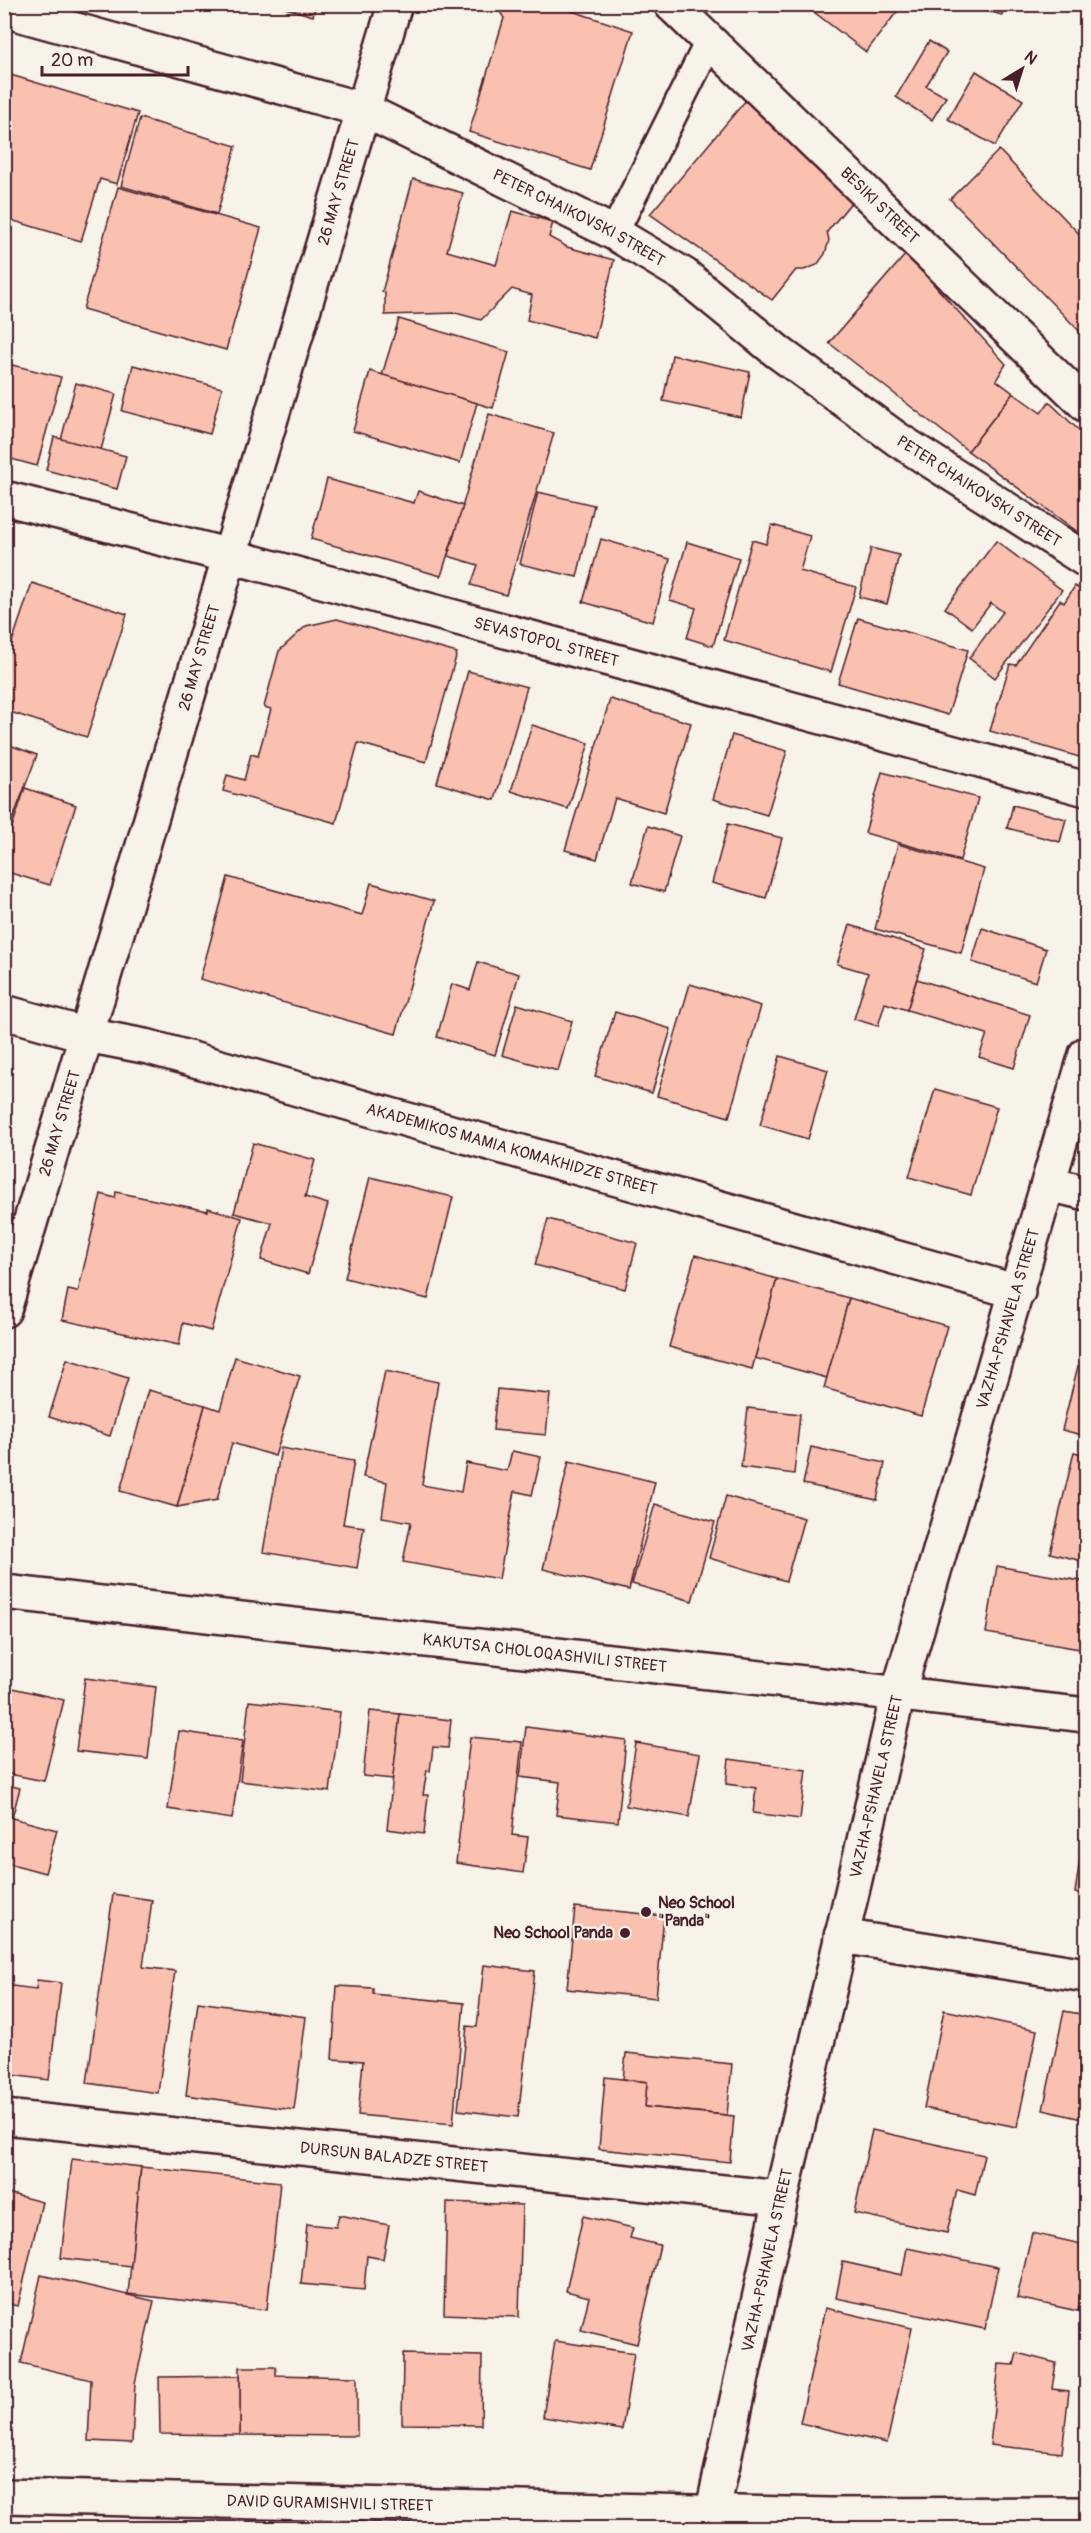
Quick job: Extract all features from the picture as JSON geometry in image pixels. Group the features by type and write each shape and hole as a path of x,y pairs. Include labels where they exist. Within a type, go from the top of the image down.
{"street":[{"name":"26 MAY STREET","path":"4,1310 395,4"},
{"name":"BESIKI STREET","path":"671,4 1086,405"},
{"name":"PETER CHAIKOVSKI STREET","path":"4,10 364,110 614,233 684,275 778,352 897,439 1086,560"},
{"name":"SEVASTOPOL STREET","path":"4,498 230,556 1086,789"},
{"name":"AKADEMIKOS MAMIA KOMAKHIDZE STREET","path":"4,1012 87,1035 149,1047 1018,1292"},
{"name":"VAZHA-PSHAVELA STREET","path":"711,2520 781,2198 898,1694 1018,1292 1086,1054"},
{"path":"1049,1184 1086,1192"},
{"name":"KAKUTSA CHOLOQASHVILI STREET","path":"4,1592 1086,1715"},
{"path":"841,1936 1086,1975"},
{"name":"DURSUN BALADZE STREET","path":"4,2117 781,2198"},
{"name":"DAVID GURAMISHVILI STREET","path":"4,2496 711,2520 830,2515 1086,2514"}],"lane":[{"path":"614,233 710,40"}],"building":[{"path":"272,4 316,4 313,16"},
{"path":"495,4 551,4 633,31 590,170 469,132 504,18"},
{"path":"819,4 903,4 866,52 814,12"},
{"path":"964,4 1005,4 1002,15"},
{"path":"929,41 947,52 926,86 946,97 932,120 896,97"},
{"path":"976,71 1023,100 995,146 948,119"},
{"path":"4,73 138,113 117,184 100,179 81,241 4,218"},
{"path":"746,100 858,194 827,232 829,240 825,254 817,265 804,270 796,270 772,300 650,214"},
{"path":"140,118 236,146 217,214 121,186"},
{"path":"999,150 1086,241 1086,338 950,199"},
{"path":"413,179 463,193 447,251 496,265 512,211 553,222 549,237 567,247 614,260 595,338 527,320 532,295 512,289 481,320 456,313 385,315 385,293 382,292"},
{"path":"118,187 261,228 226,350 83,309"},
{"path":"906,254 1006,364 996,380 1013,393 968,451 829,343"},
{"path":"399,319 509,352 493,408 382,375"},
{"path":"672,355 750,372 741,417 663,401"},
{"path":"4,363 61,377 37,466 4,457"},
{"path":"133,365 222,388 210,434 122,411"},
{"path":"370,371 477,403 460,463 353,431"},
{"path":"76,383 116,394 101,450 61,440"},
{"path":"1013,393 1041,413 1049,402 1086,437 1086,538 968,451"},
{"path":"489,414 554,433 506,595 471,585 478,565 448,556"},
{"path":"54,437 126,456 117,489 46,470"},
{"path":"327,479 414,503 418,491 463,506 441,576 311,539"},
{"path":"538,492 594,505 577,577 520,564"},
{"path":"772,525 810,536 800,571 856,587 831,672 724,640 752,540 766,544"},
{"path":"601,539 670,559 653,622 583,602"},
{"path":"996,541 1062,590 995,678 969,658 1003,612 991,603 972,628 945,608"},
{"path":"687,542 739,558 713,646 687,638 696,608 670,600"},
{"path":"871,548 899,555 887,604 859,597"},
{"path":"32,583 127,614 87,737 4,710 4,643 11,645"},
{"path":"1075,586 1086,593 1086,608 1082,614 1086,617 1086,759 990,731 1010,664 1016,665 1060,600 1064,603"},
{"path":"858,618 968,650 948,715 838,683"},
{"path":"337,619 457,653 426,762 358,743 336,823 223,791 227,775 244,780 251,754 258,756 271,709 264,707 279,651 306,626"},
{"path":"468,671 527,687 495,800 437,783"},
{"path":"610,699 691,723 664,813 615,798 597,859 565,850"},
{"path":"532,725 589,743 568,809 511,791"},
{"path":"732,735 787,751 767,815 713,799"},
{"path":"4,743 37,755 4,842"},
{"path":"882,772 978,798 960,860 865,833"},
{"path":"25,788 76,805 50,885 4,871 4,851"},
{"path":"1013,805 1066,819 1060,842 1007,828"},
{"path":"728,824 782,838 766,898 712,883"},
{"path":"648,826 680,836 664,892 632,883"},
{"path":"898,844 984,869 961,953 875,929"},
{"path":"228,877 362,915 371,883 434,901 396,1034 200,979"},
{"path":"850,925 926,949 907,1010 885,1003 878,1026 854,1019 868,973 837,964"},
{"path":"982,928 1046,949 1036,982 972,962"},
{"path":"478,962 519,974 495,1055 437,1037 452,984 470,990"},
{"path":"917,979 1030,1015 1014,1068 979,1057 987,1034 907,1010"},
{"path":"690,984 761,1006 729,1117 657,1096"},
{"path":"517,1004 572,1021 558,1071 502,1055"},
{"path":"615,1012 671,1029 652,1093 595,1076"},
{"path":"780,1056 828,1070 808,1139 760,1125"},
{"path":"935,1089 997,1107 971,1195 909,1177"},
{"path":"253,1143 315,1160 305,1197 328,1204 308,1274 261,1260 272,1223 234,1213"},
{"path":"370,1177 453,1197 428,1299 345,1278"},
{"path":"116,1192 208,1211 208,1208 242,1218 211,1331 183,1323 179,1345 62,1320 68,1290 78,1292 101,1194 115,1198"},
{"path":"548,1219 637,1243 625,1289 535,1265"},
{"path":"695,1255 777,1279 752,1369 669,1347"},
{"path":"777,1279 849,1298 827,1378 755,1358"},
{"path":"849,1298 947,1326 921,1416 824,1388"},
{"path":"235,1357 300,1376 275,1456 232,1443 217,1500 177,1507 205,1405 220,1410"},
{"path":"67,1359 128,1378 110,1436 49,1417"},
{"path":"1078,1366 1086,1368 1086,1436 1062,1430"},
{"path":"385,1371 438,1382 422,1485 461,1492 466,1463 507,1471 512,1451 541,1457 532,1495 515,1491 499,1579 403,1562 411,1522 382,1517 387,1482 363,1477"},
{"path":"497,1389 550,1394 546,1435 493,1430"},
{"path":"148,1390 205,1405 177,1507 120,1491"},
{"path":"748,1408 800,1414 794,1474 741,1467"},
{"path":"811,1447 885,1463 877,1500 803,1484"},
{"path":"281,1448 354,1461 343,1524 364,1527 357,1568 263,1552"},
{"path":"1074,1452 1086,1455 1086,1562 1050,1553"},
{"path":"569,1461 655,1482 629,1590 543,1569"},
{"path":"726,1496 804,1518 786,1581 709,1558"},
{"path":"655,1504 715,1522 692,1601 632,1584"},
{"path":"997,1566 1086,1582 1086,1650 986,1633"},
{"path":"85,1678 156,1687 148,1759 76,1751"},
{"path":"4,1686 64,1700 44,1781 4,1773"},
{"path":"249,1701 340,1712 330,1792 240,1781"},
{"path":"370,1711 400,1714 393,1779 363,1776"},
{"path":"400,1714 451,1720 448,1748 433,1747 430,1771 427,1770 423,1795 428,1795 424,1834 387,1829"},
{"path":"526,1727 626,1740 618,1822 556,1815 560,1782 520,1777"},
{"path":"179,1731 243,1741 232,1819 168,1809"},
{"path":"470,1737 522,1742 512,1835 528,1837 523,1873 456,1863"},
{"path":"636,1743 700,1754 689,1817 626,1806"},
{"path":"729,1759 806,1770 800,1819 753,1813 756,1788 726,1784"},
{"path":"4,1784 20,1788 12,1818 57,1830 45,1873 4,1862"},
{"path":"1086,1818 1086,1895 1075,1893"},
{"path":"113,1894 152,1900 143,1967 175,1971 158,2093 87,2083"},
{"path":"575,1907 664,1916 656,1998 567,1989"},
{"path":"484,1965 535,1971 518,2117 458,2110 467,2026 477,2027"},
{"path":"37,1980 61,1983 49,2080 4,2074 4,1985 36,1989"},
{"path":"337,1986 373,1988 373,1994 464,2003 453,2124 358,2115 363,2061 332,2059"},
{"path":"198,2002 306,2017 294,2110 186,2095"},
{"path":"944,2010 1037,2030 1017,2127 924,2108"},
{"path":"1064,2011 1086,2015 1086,2120 1043,2110"},
{"path":"626,2053 732,2064 727,2115 645,2107 647,2082 623,2079"},
{"path":"605,2077 647,2082 645,2107 734,2116 730,2162 599,2149"},
{"path":"872,2130 984,2155 975,2195 957,2190 947,2233 854,2213"},
{"path":"72,2159 141,2167 131,2266 61,2258"},
{"path":"141,2167 280,2182 267,2310 128,2294"},
{"path":"4,2192 42,2202 18,2306 4,2303"},
{"path":"447,2202 522,2205 519,2317 444,2314"},
{"path":"339,2215 389,2225 383,2259 367,2256 364,2290 301,2284 307,2224 336,2227"},
{"path":"583,2216 633,2228 630,2238 660,2245 637,2344 581,2330 589,2297 566,2291"},
{"path":"1032,2233 1086,2245 1086,2273 1078,2311 1017,2298"},
{"path":"907,2248 998,2267 985,2329 836,2298 843,2262 902,2275"},
{"path":"41,2275 154,2301 135,2383 132,2443 88,2441 91,2380 21,2363"},
{"path":"825,2308 912,2328 887,2443 800,2423"},
{"path":"555,2341 634,2353 622,2430 543,2417"},
{"path":"1017,2353 1056,2363 1052,2389 1069,2391 1062,2453 990,2445 999,2364 1014,2365"},
{"path":"403,2354 482,2356 481,2425 402,2424"},
{"path":"240,2367 276,2367 276,2375 357,2377 357,2436 240,2435"},
{"path":"240,2376 240,2435 160,2434 159,2377"}],"place":[{"name":"Neo School \"Panda\"","path":"646,1912"},
{"name":"Neo School Panda","path":"625,1933"}]}
